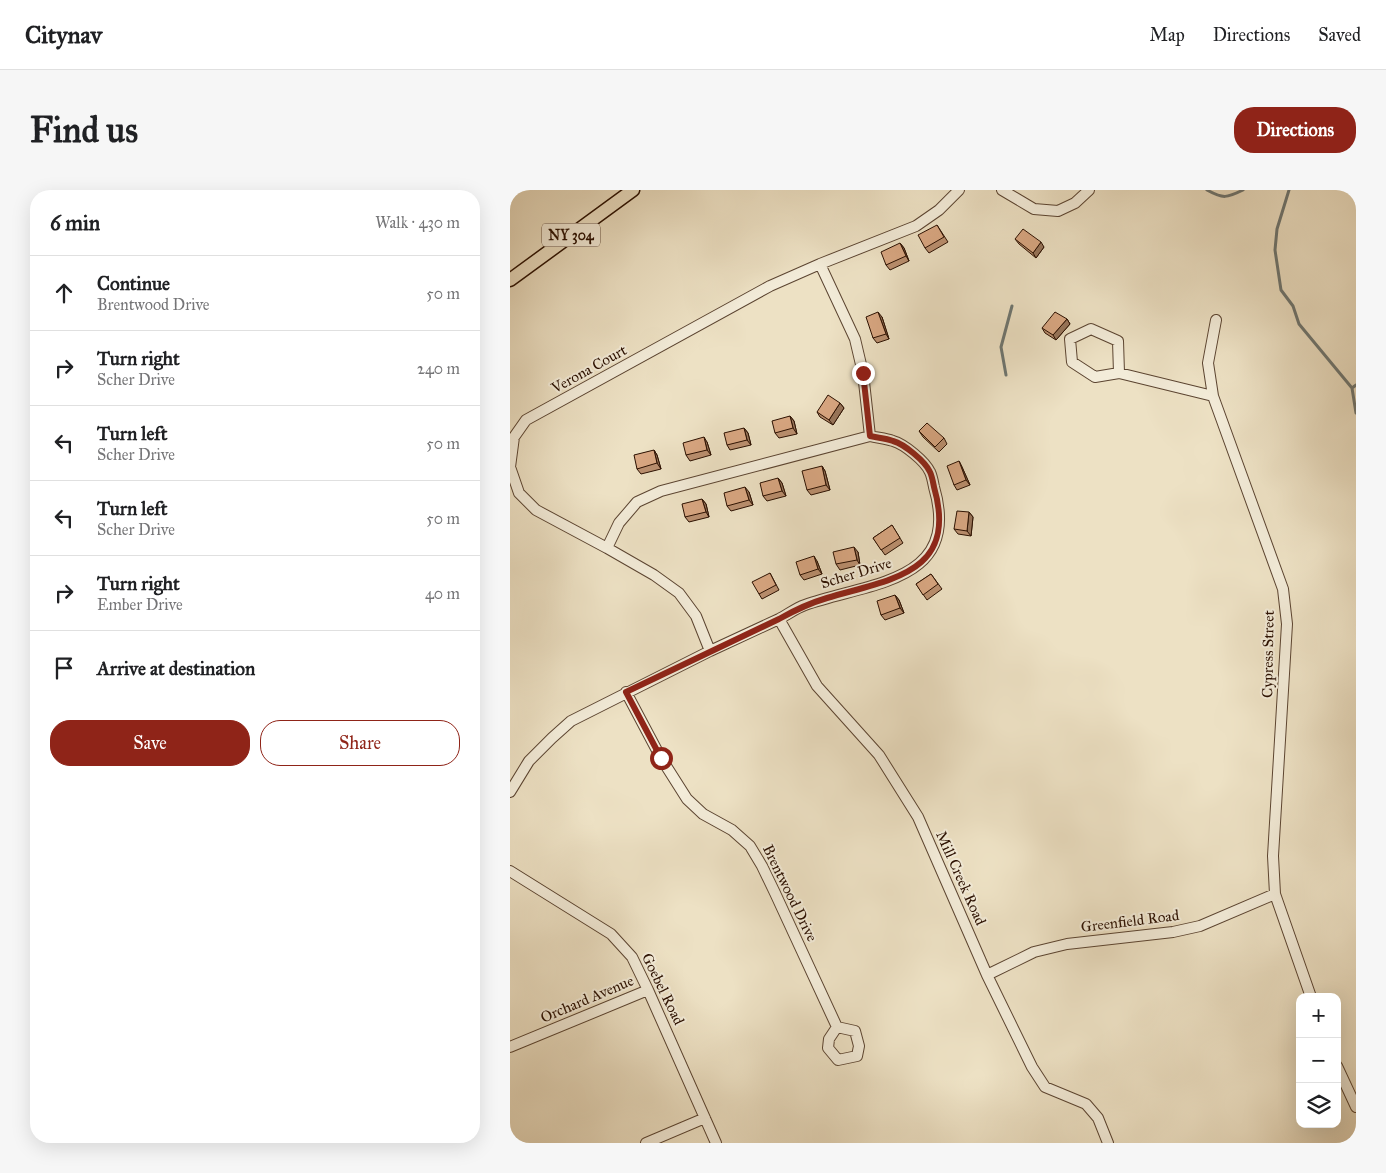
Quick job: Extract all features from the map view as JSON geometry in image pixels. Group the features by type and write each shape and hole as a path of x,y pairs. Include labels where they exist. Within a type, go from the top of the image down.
{"main road":[{"name":"NY 304","path":"510,280 633,190"}],"street":[{"name":"Verona Court","path":"710,651 696,616 679,594 654,575 536,510 519,493 510,467 514,437 526,420 770,286 916,226 939,210 960,190"},
{"path":"1002,190 1034,209 1058,210 1075,203 1090,190"},
{"path":"820,264 855,339 863,373 870,436"},
{"name":"Cypress Street","path":"1216,320 1208,363 1213,396 1283,589 1288,624 1272,856 1275,894 1310,993"},
{"path":"1119,373 1118,341 1091,329 1070,339 1072,362 1095,377 1119,373 1213,396"},
{"name":"Scher Drive","path":"510,792 529,762 571,721 626,692 803,606 900,577 921,562 936,544 940,522 937,498 930,471 912,452 894,441 870,436 662,490 636,502 618,523 607,548"},
{"name":"Mill Creek Road","path":"779,619 817,686 880,755 918,817 987,975 1032,1067 1045,1087 1086,1104 1098,1118 1108,1143"},
{"name":"Brentwood Drive","path":"626,692 661,758 687,799 703,814 732,830 750,846 776,893 837,1027"},
{"name":"Goebel Road","path":"510,871 611,934 632,957 716,1143"},
{"name":"Greenfield Road","path":"987,975 1034,952 1067,944 1173,932 1200,926 1275,894"},
{"name":"Orchard Avenue","path":"510,1047 648,990"},
{"path":"1341,1075 1356,1107"},
{"path":"646,1143 705,1118"}],"building":[{"path":"937,225 944,237 925,248 918,235"},
{"path":"1023,229 1041,242 1033,253 1015,239"},
{"path":"900,243 906,256 886,265 881,252"},
{"path":"878,312 886,334 873,338 866,317"},
{"path":"1055,312 1067,319 1053,335 1042,328"},
{"path":"828,395 840,403 829,420 817,412"},
{"path":"790,416 793,428 775,433 772,421"},
{"path":"927,423 944,438 935,447 919,431"},
{"path":"744,428 747,440 727,445 724,433"},
{"path":"704,437 707,450 686,455 683,443"},
{"path":"654,450 657,463 637,469 634,455"},
{"path":"959,461 966,480 954,485 947,466"},
{"path":"822,466 826,485 807,490 802,471"},
{"path":"778,478 782,491 763,496 760,483"},
{"path":"745,487 749,500 727,506 724,493"},
{"path":"702,499 706,512 685,517 682,504"},
{"path":"957,511 969,512 967,531 954,529"},
{"path":"892,525 900,538 881,550 873,538"},
{"path":"854,547 857,560 836,564 833,552"},
{"path":"814,556 818,569 800,575 796,562"},
{"path":"770,573 776,585 759,594 752,582"},
{"path":"931,574 938,584 923,595 916,584"},
{"path":"895,595 900,608 881,615 877,601"}],"waterway":[{"path":"1207,190 1221,196 1233,195 1243,190"},
{"path":"1289,190 1277,229 1275,250 1281,290 1293,306 1299,324 1352,388"},
{"path":"1006,375 1001,347 1012,306"},
{"path":"1352,388 1356,385"},
{"path":"1352,388 1356,413"}],"route":[{"path":"661,758 626,692 803,606 900,577 921,562 936,544 940,522 937,498 930,471 912,452 894,441 870,436 863,373"}]}
